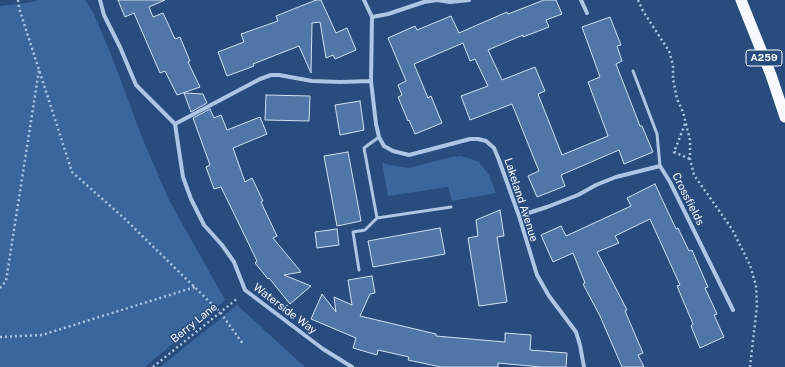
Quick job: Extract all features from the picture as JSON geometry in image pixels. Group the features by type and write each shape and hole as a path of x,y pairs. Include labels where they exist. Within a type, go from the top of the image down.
{"highway":[{"name":"A259","path":"741,0 771,75 785,117"}],"street":[{"path":"100,0 104,15 120,47 136,85 175,124 270,75 279,75 312,81 370,81"},
{"path":"364,0 372,17 370,81 379,138"},
{"path":"372,17 388,14 424,2 437,0 450,2 469,0"},
{"path":"581,0 587,14"},
{"name":"Waterside Way","path":"175,124 183,177 191,199 204,225 222,245 234,262 245,290 323,349 352,367"},
{"name":"Lakeland Avenue","path":"379,138 384,146 392,152 409,155 470,139 486,141 494,148 519,216 537,275 549,296 576,332 584,367"},
{"name":"Crossfields","path":"519,216 578,195 596,185 616,177 660,166 670,182 733,310"}],"lane":[{"path":"633,71 657,134 660,166"},
{"path":"377,218 364,148 379,138"},
{"path":"359,270 353,232 365,230 377,218 450,207"}],"path":[{"path":"18,0 19,8 72,172 125,219 220,312 243,344"},
{"path":"638,0 643,11 669,51 677,99 683,112 690,140 690,159 694,175 732,229 750,265 756,286 757,306 750,367"},
{"path":"0,288 6,281 39,70"},
{"path":"685,124 674,152 690,159"},
{"path":"0,337 42,335 195,287"},
{"name":"Berry Lane","path":"153,367 245,290"}],"shaded area":[{"path":"38,0 85,0 93,12 112,57 143,140 169,200 225,300 145,367 0,367 0,6"},
{"path":"461,156 479,162 489,175 496,193 452,201 448,187 388,196 382,162 389,165 409,168 451,157"},
{"path":"237,305 305,367 160,367"}],"building":[{"path":"118,0 165,0 149,7 153,17 163,13 175,39 180,37 190,61 188,62 200,87 177,95 165,71 160,73 134,13 125,17"},
{"path":"316,0 321,0 336,33 347,28 356,50 335,59 333,55 326,58 320,22 312,23 311,73 299,46 227,76 218,52 244,42 241,34 278,21 276,16"},
{"path":"544,0 556,0 562,14 546,20 549,27 523,37 523,35 488,50 502,80 535,67 545,91 538,94 562,155 608,136 588,82 600,77 582,27 610,17 621,45 617,46 622,61 616,64 640,126 642,126 653,152 624,164 619,150 561,175 565,186 537,197 528,176 539,171 512,104 470,120 461,96 488,86 475,59 470,61 463,43 414,64 428,98 431,96 442,123 415,134 398,97 402,95 398,85 406,81 388,38 415,26 417,30 451,16 459,33 507,12 508,14"},
{"path":"184,93 203,94 207,103 191,112"},
{"path":"266,95 310,96 309,121 265,120"},
{"path":"360,101 364,130 340,135 335,105"},
{"path":"210,109 214,118 221,115 227,130 260,117 267,134 233,148 245,182 252,178 263,201 261,202 277,236 273,238 301,272 284,275 311,286 290,304 255,263 257,261 221,187 214,189 206,167 210,165 193,118"},
{"path":"348,152 361,221 337,226 324,156"},
{"path":"655,184 676,229 678,228 689,251 692,250 708,287 705,288 717,314 714,315 724,337 700,348 691,326 693,324 677,286 680,285 650,219 615,236 619,243 597,252 627,310 625,311 643,353 638,355 644,367 622,367 600,316 583,284 585,283 573,253 553,262 541,235 561,226 566,236 631,206 627,198"},
{"path":"500,210 504,236 497,237 507,302 479,306 468,238 478,236 476,220"},
{"path":"440,228 445,254 373,267 368,241"},
{"path":"337,229 339,245 317,248 315,232"},
{"path":"372,276 375,293 370,294 360,316 436,334 436,336 505,342 505,333 531,335 530,350 567,353 566,367 541,367 498,363 498,367 441,367 408,360 409,357 378,350 377,355 353,348 356,338 311,319 322,294 336,312 334,297 352,305 348,280"}]}
